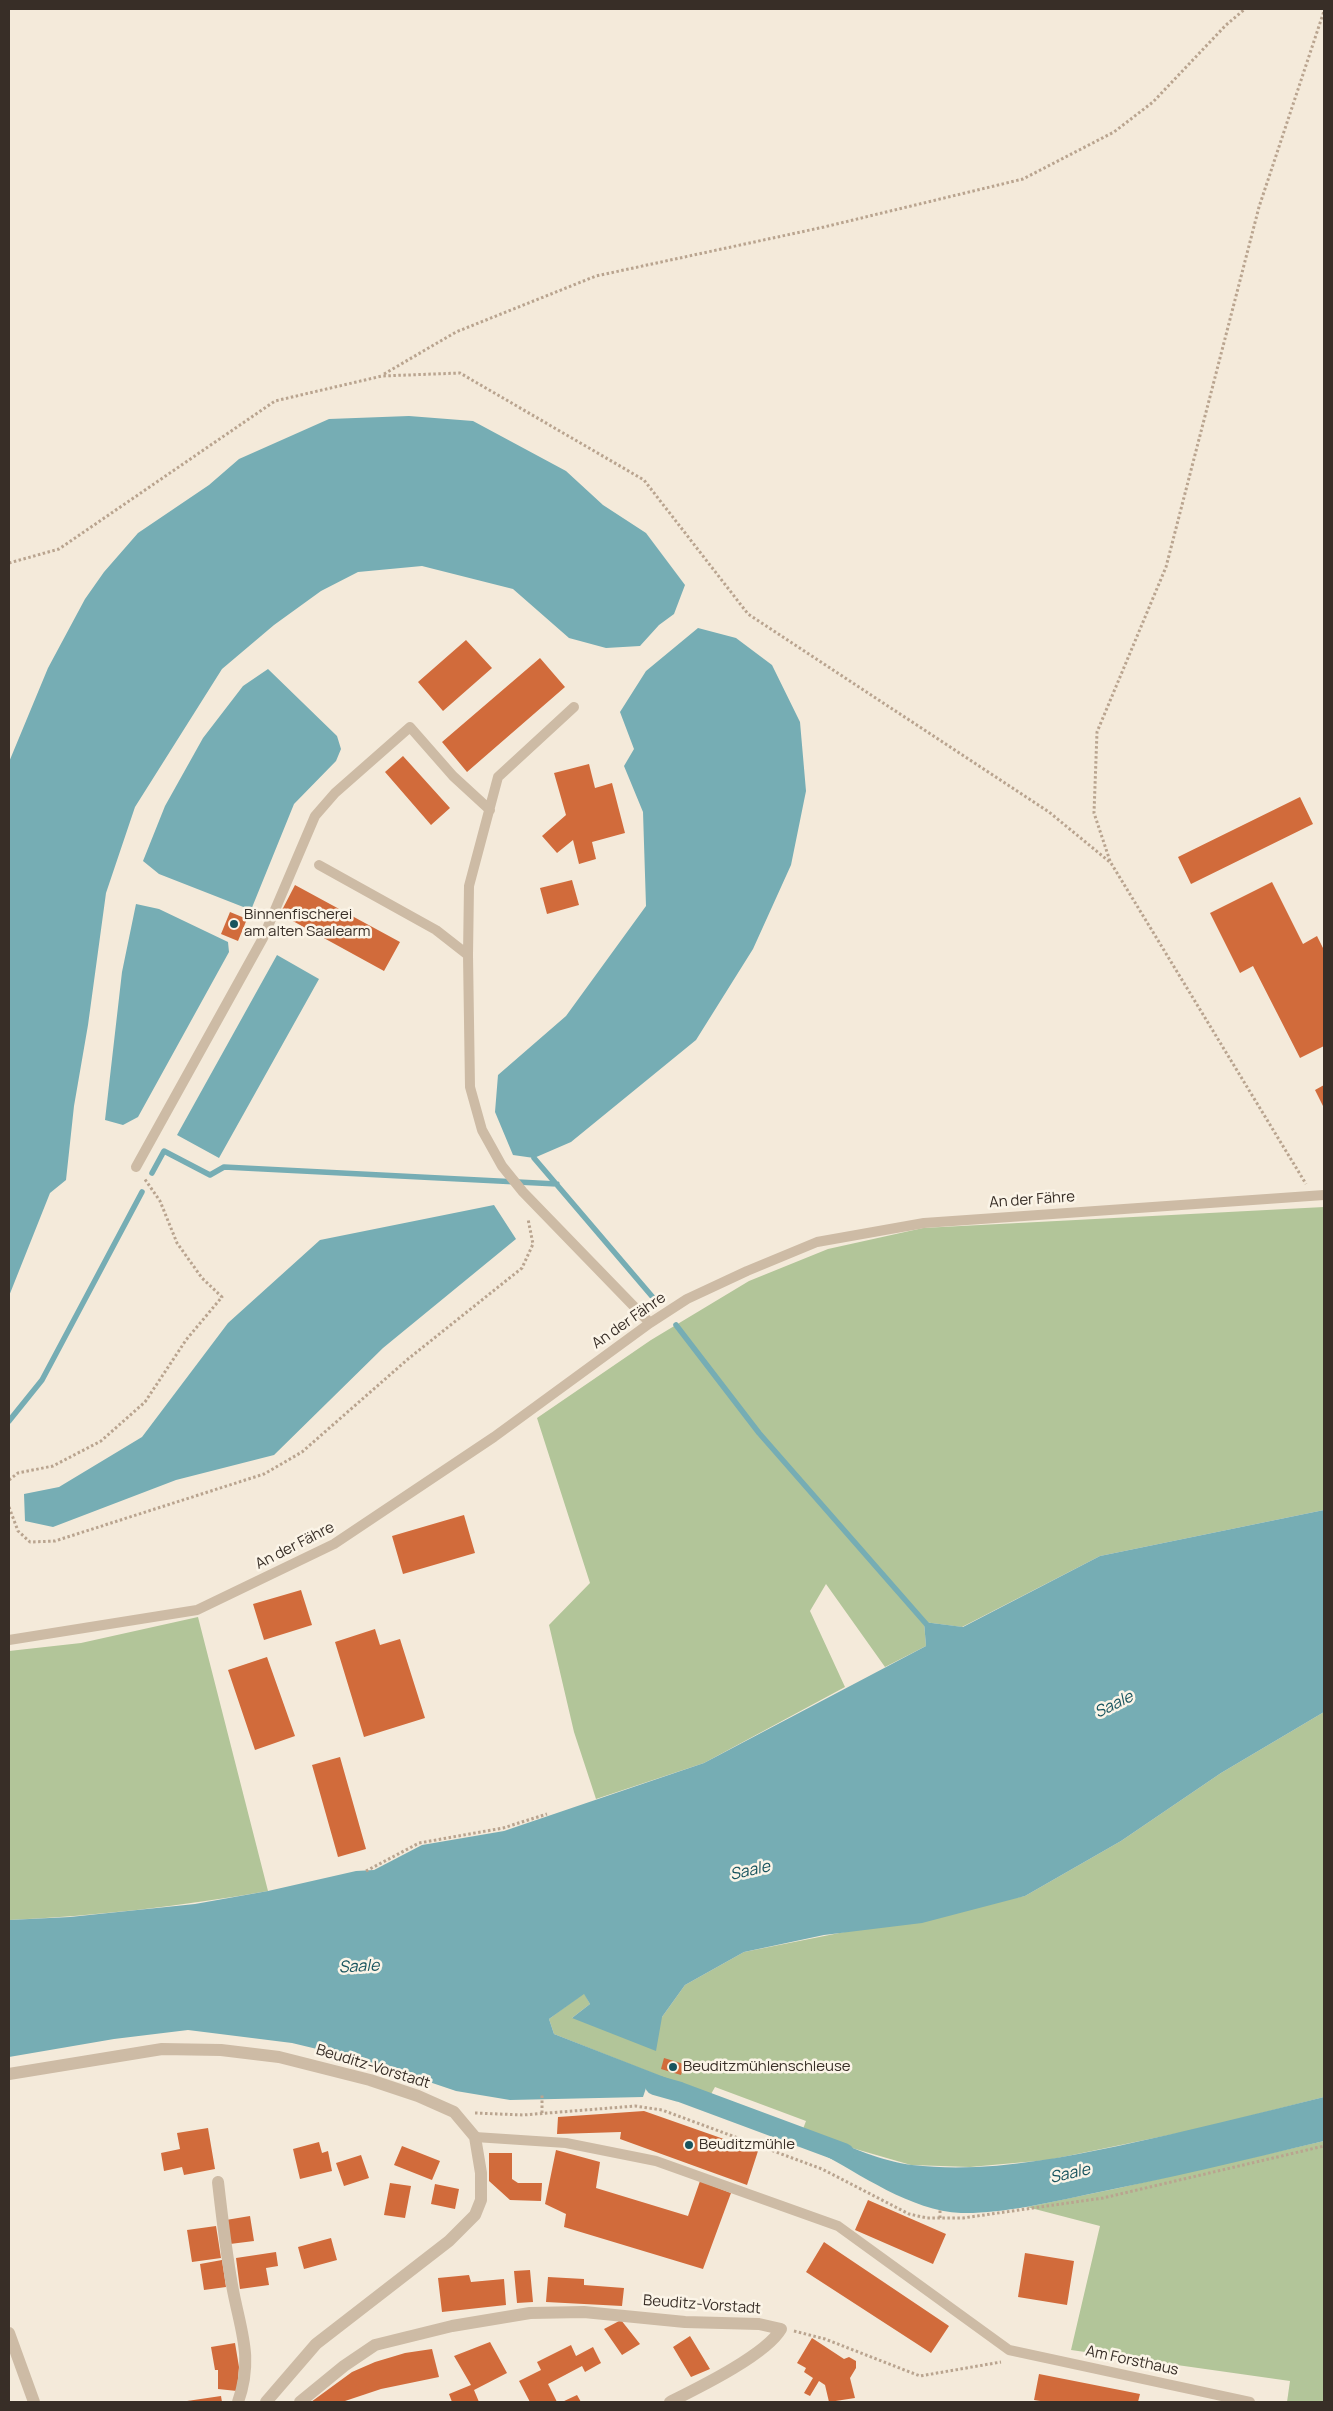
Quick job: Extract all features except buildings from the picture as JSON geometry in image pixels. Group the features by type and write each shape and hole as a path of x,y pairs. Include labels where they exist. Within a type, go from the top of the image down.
{"street":[{"name":"Beuditz-Vorstadt","path":"9,2074 162,2049 221,2050 279,2057 370,2080 418,2096 454,2112 475,2137"},
{"path":"266,2402 316,2344 449,2242 475,2215 481,2200 481,2182 475,2137"},
{"path":"218,2182 232,2288 246,2351 246,2377 238,2402"},
{"name":"Beuditz-Vorstadt","path":"300,2402 344,2366 376,2345 452,2326 530,2313 584,2312 685,2322 759,2324 781,2329"},
{"path":"670,2402 738,2364 776,2339 781,2329"},
{"path":"9,2333 34,2402"}],"lane":[{"path":"574,706 498,777 469,886 470,1086 482,1130 508,1174 522,1191 650,1323"},
{"path":"136,1167 263,938 315,816 335,793 410,727 453,776 490,810"},
{"path":"319,865 436,930 468,955"},
{"name":"An der Fähre","path":"9,1640 197,1610 334,1544 494,1437 650,1323 687,1299 817,1242 924,1223 1324,1194"},
{"name":"Am Forsthaus","path":"475,2137 566,2143 656,2161 838,2226 1009,2350 1250,2402"}],"path":[{"path":"382,376 456,332 596,276 824,227 1023,179 1114,132 1153,102 1226,25 1245,9"},
{"path":"1313,1195 1111,863 1094,813 1097,732 1166,567 1259,207 1324,11"},
{"path":"9,563 59,549 276,401 382,376 460,373 644,480 748,614 1049,812 1111,863"},
{"path":"9,1480 18,1473 52,1466 101,1441 145,1402 186,1340 222,1297 202,1278 177,1243 160,1201 136,1167"},
{"path":"9,1507 18,1531 30,1542 56,1541 264,1474 302,1452 408,1359 522,1268 533,1244 522,1191"},
{"path":"366,1871 419,1843 503,1828 547,1814"},
{"path":"542,2093 542,2113"},
{"path":"454,2112 523,2114 635,2106 662,2110 822,2169 909,2214 940,2218 963,2218 1103,2198 1324,2146"},
{"path":"940,2209 940,2218"},
{"path":"781,2329 800,2331 825,2339 920,2376 1004,2362"}],"green space":[{"path":"1324,1207 1324,1510 1100,1556 962,1627 924,1622 926,1646 885,1667 826,1584 810,1611 845,1687 704,1763 596,1799 574,1732 549,1625 590,1583 537,1418 651,1340 749,1281 828,1249 923,1228"},
{"path":"198,1617 268,1891 139,1910 9,1920 9,1651 81,1643"},
{"path":"1324,1712 1324,2097 1203,2128 1048,2160 970,2167 911,2165 852,2148 803,2129 806,2121 715,2087 710,2096 554,2034 549,2019 584,1993 590,2004 572,2018 662,2017 685,1985 744,1952 1025,1896 1121,1841 1221,1773"},
{"path":"1324,2141 1324,2402 1287,2402 1290,2381 1071,2350 1100,2226 1027,2207"}],"water":[{"path":"409,416 473,421 566,471 603,505 646,533 685,585 674,614 659,625 640,646 606,648 569,638 513,589 422,566 358,572 321,591 274,625 222,669 135,807 106,893 88,1025 74,1106 66,1180 50,1193 9,1296 9,762 48,668 85,599 104,572 138,533 209,485 239,459 329,419"},
{"path":"698,628 736,638 772,665 800,722 806,791 791,865 753,949 696,1040 571,1142 534,1158 513,1155 495,1112 498,1075 566,1016 646,906 643,812 624,766 634,749 620,712 646,671"},
{"path":"268,669 337,736 341,749 336,761 294,804 251,910 159,874 143,861 165,806 203,738 243,686"},
{"path":"136,904 159,909 228,942 229,952 138,1117 123,1125 105,1120 122,972"},
{"path":"277,955 319,979 219,1158 177,1135"},
{"path":"494,1205 516,1239 383,1348 274,1455 176,1480 53,1527 25,1521 24,1494 59,1487 142,1437 228,1323 320,1240"},
{"name":"Saale","path":"1324,1510 1324,1712 1221,1773 1121,1841 1025,1896 922,1923 824,1935 744,1952 685,1985 662,2017 656,2051 572,2018 590,2004 584,1994 549,2019 554,2034 682,2084 678,2100 646,2088 643,2097 510,2100 456,2091 367,2061 292,2043 188,2030 114,2039 9,2057 9,1920 70,1917 195,1904 268,1891 356,1871 374,1870 422,1845 504,1831 704,1763 926,1646 924,1622 963,1627 1100,1556"},
{"name":"Saale","path":"1324,2097 1324,2141 1115,2189 991,2212 961,2213 923,2206 886,2190 817,2151 822,2136 878,2157 912,2165 964,2167 1016,2164 1118,2146"}],"waterway":[{"path":"152,1173 164,1151 210,1175 224,1167 557,1184"},
{"path":"534,1158 656,1301"},
{"path":"9,1421 42,1380 142,1192"},
{"path":"676,1325 759,1433 928,1626"},
{"path":"655,2085 680,2092 844,2153"}],"place":[{"name":"Binnenfischerei am alten Saalearm","path":"234,924"},
{"name":"Beuditzmühlenschleuse","path":"673,2067"},
{"name":"Beuditzmühle","path":"689,2145"}]}
